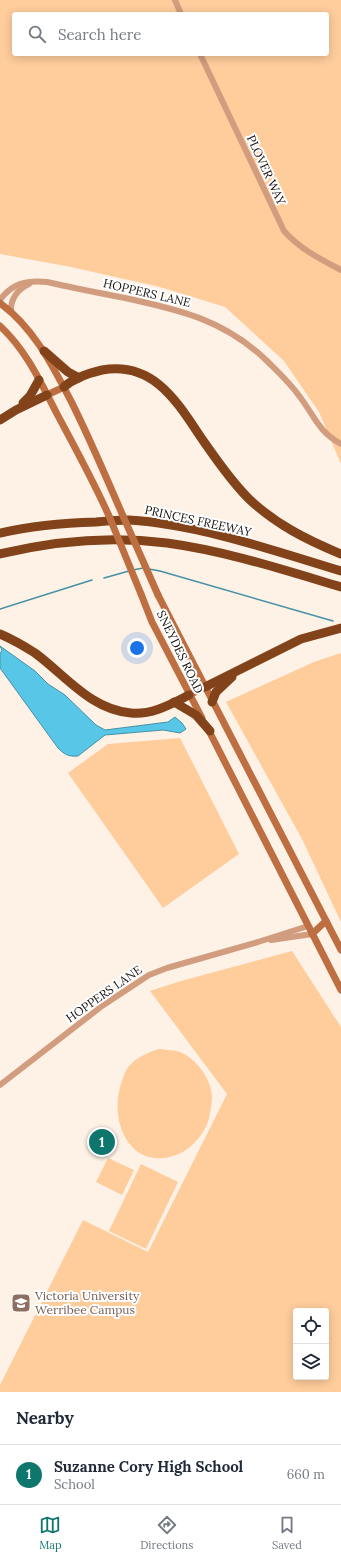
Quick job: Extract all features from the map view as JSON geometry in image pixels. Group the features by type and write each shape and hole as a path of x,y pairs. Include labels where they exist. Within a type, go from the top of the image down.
{"highway":[{"path":"44,351 68,372 79,378"},
{"path":"64,387 68,383 79,378 112,368 123,369 146,376 160,385 174,398 221,467 248,498 265,514 304,539 341,554"},
{"path":"16,410 30,396 39,380"},
{"path":"0,420 16,410 48,395"},
{"name":"PRINCES FREEWAY","path":"0,533 43,526 129,520 163,524 205,532 341,571"},
{"path":"0,554 45,545 86,541 126,540 166,543 244,559 341,587"},
{"path":"204,687 301,639 341,628"},
{"path":"0,634 34,653 94,701 106,707 132,713 145,712 162,708 188,695"},
{"path":"212,702 216,692 247,665"},
{"path":"174,702 196,715 210,731"}],"main road":[{"name":"SNEYDES ROAD","path":"0,302 26,327 44,351 64,387 98,456 158,595 204,687 243,758 341,950"},
{"name":"SNEYDES ROAD","path":"0,326 20,347 48,395 109,516 152,622 188,695 210,731 341,990"},
{"path":"48,395 64,387"},
{"path":"188,695 204,687"},
{"path":"308,926 326,922"},
{"path":"312,934 326,922"}],"street":[{"path":"175,0 180,12"},
{"name":"PLOVER WAY","path":"201,56 284,230 292,240 302,248 341,270"},
{"path":"11,312 12,302 16,295 22,287 34,281"},
{"name":"HOPPERS LANE","path":"0,302 10,289 21,283 34,281 47,282 165,306 197,316 237,337 257,351 289,382 324,432 341,444"},
{"path":"0,289 10,289"},
{"name":"HOPPERS LANE","path":"0,1085 102,1006 149,975 308,926"},
{"name":"HOPPERS LANE","path":"258,942 312,934"}],"shaded area":[{"path":"0,0 341,0 341,464 319,412 284,361 225,307 160,287 71,267 0,254"},
{"path":"341,653 341,922 302,839 226,702 314,662"},
{"path":"180,738 239,854 163,908 68,773 108,744"},
{"path":"292,951 341,1027 341,1392 0,1392 0,1385 83,1220 148,1252 227,1094 150,991 181,981"},
{"path":"159,1049 180,1052 192,1059 206,1077 212,1097 209,1118 202,1134 186,1150 164,1158 150,1157 137,1151 128,1142 118,1115 118,1099 121,1084 128,1067 140,1057"},
{"path":"108,1158 134,1170 122,1195 96,1182"},
{"path":"141,1164 178,1182 146,1249 109,1231"}],"water":[{"path":"0,646 35,671 48,684 65,695 96,725 105,730 168,722 175,717 186,729 180,733 163,730 105,735 78,756 66,755 58,748 0,668 0,654 2,650"}],"waterway":[{"path":"133,570 143,568"},
{"path":"149,569 333,621"},
{"path":"104,578 129,571"},
{"path":"0,609 92,580"}],"place":[{"name":"Suzanne Cory High School","path":"102,1142"},
{"name":"Victoria University Werribee Campus","path":"21,1303"}]}
